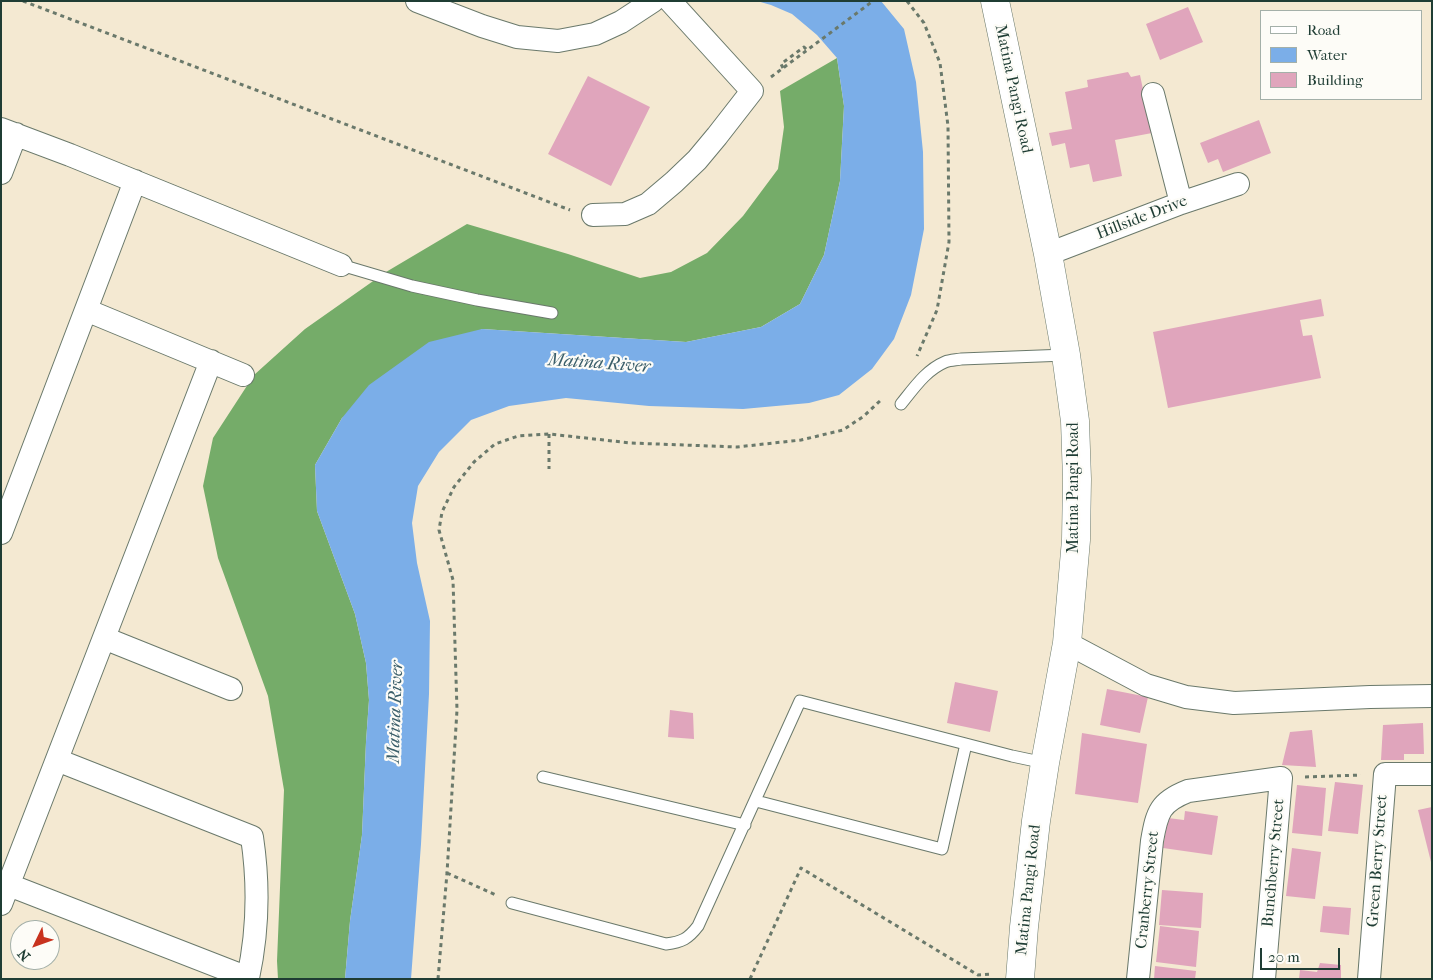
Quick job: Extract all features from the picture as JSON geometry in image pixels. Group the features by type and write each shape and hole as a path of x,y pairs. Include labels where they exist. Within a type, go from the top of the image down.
{"street":[{"path":"417,1 482,26 517,37 558,41 595,34 621,22 653,1"},
{"path":"593,215 625,214 648,204 697,160 752,91 670,1"},
{"name":"Matina Pangi Road","path":"995,1 1048,254 1066,355 1075,421 1077,479 1076,540 1067,643 1045,763 1029,876 1020,975"},
{"path":"1153,94 1181,203"},
{"path":"1,172 9,132 341,265"},
{"path":"1,533 135,181"},
{"name":"Hillside Drive","path":"1048,254 1181,203 1238,184"},
{"path":"86,310 243,375"},
{"path":"57,760 252,837 256,862 257,895 253,954 248,978 5,894 211,361"},
{"path":"104,638 231,689"},
{"path":"1067,643 1146,685 1186,697 1234,703 1432,696"},
{"path":"1385,774 1432,774"},
{"name":"Green Berry Street","path":"1369,979 1385,774"},
{"name":"Cranberry Street","path":"1138,979 1152,841 1156,821 1164,805 1173,797 1188,791 1282,778"},
{"name":"Bunchberry Street","path":"1264,979 1282,778"}],"lane":[{"path":"341,265 412,286 552,313"},
{"path":"901,404 920,380 933,369 947,362 961,359 1066,355"},
{"path":"512,903 666,944 678,943 690,936 698,926 800,701 1045,763"},
{"path":"756,801 942,849 966,744"},
{"path":"543,777 744,825"}],"path":[{"path":"23,1 568,210 593,215"},
{"path":"807,50 804,47 781,64 783,68 873,1"},
{"path":"907,1 924,23 940,63 948,126 949,242 938,310 914,362"},
{"path":"438,979 447,873 457,710 453,580 439,530 442,512 454,487 474,462 495,444 518,436 549,434 631,443 746,446 801,440 843,430 864,416 883,398"},
{"path":"549,434 549,469"},
{"path":"1282,778 1385,774"},
{"path":"750,979 801,868 978,975 1020,975"},
{"path":"447,873 512,903"}],"green space":[{"path":"837,58 844,106 840,181 824,255 800,304 761,327 686,342 482,329 342,418 315,465 317,511 355,614 366,663 369,700 362,835 350,921 345,979 278,979 277,961 284,790 268,696 218,558 203,486 213,438 254,375 305,329 386,272 467,224 640,278 671,272 707,253 743,216 778,169 784,127 780,91"}],"water":[{"name":"Matina River","path":"757,1 881,1 904,29 916,82 923,152 924,229 911,295 894,339 872,369 839,395 809,403 743,409 649,406 566,398 509,406 471,420 439,452 418,486 412,523 417,563 430,621 429,694 411,979 345,979 350,921 362,835 369,700 366,663 355,614 317,511 315,465 342,418 369,385 429,342 482,329 686,342 761,327 800,304 824,255 840,181 844,106 837,58 817,35 792,14"}],"building":[{"path":"1188,7 1203,42 1160,60 1146,24"},
{"path":"1128,72 1131,77 1140,75 1152,133 1115,140 1122,176 1093,182 1089,164 1070,168 1065,143 1052,146 1049,133 1072,129 1065,92 1088,87 1087,80"},
{"path":"588,76 650,107 611,186 548,154"},
{"path":"1259,120 1271,153 1223,172 1218,159 1208,163 1200,143"},
{"path":"1321,299 1324,316 1300,320 1303,336 1312,335 1321,378 1168,408 1153,332"},
{"path":"955,682 998,691 990,732 947,723"},
{"path":"1107,689 1148,697 1140,733 1100,725"},
{"path":"670,710 693,713 694,739 668,737"},
{"path":"1423,723 1424,754 1404,754 1404,760 1381,760 1383,725"},
{"path":"1312,730 1316,767 1282,765 1290,732"},
{"path":"1082,733 1147,744 1138,803 1075,794"},
{"path":"1335,782 1363,785 1358,834 1328,831"},
{"path":"1297,785 1326,788 1322,836 1292,833"},
{"path":"1432,807 1432,866 1418,810"},
{"path":"1185,811 1218,816 1212,855 1163,848 1168,818 1184,820"},
{"path":"1292,848 1321,852 1315,899 1286,896"},
{"path":"1162,890 1203,893 1201,928 1159,925"},
{"path":"1323,906 1351,908 1349,935 1320,932"},
{"path":"1160,926 1199,931 1196,967 1156,962"},
{"path":"1320,963 1341,965 1341,979 1299,979 1300,970 1317,972"},
{"path":"1155,966 1196,971 1195,979 1154,979"}]}
